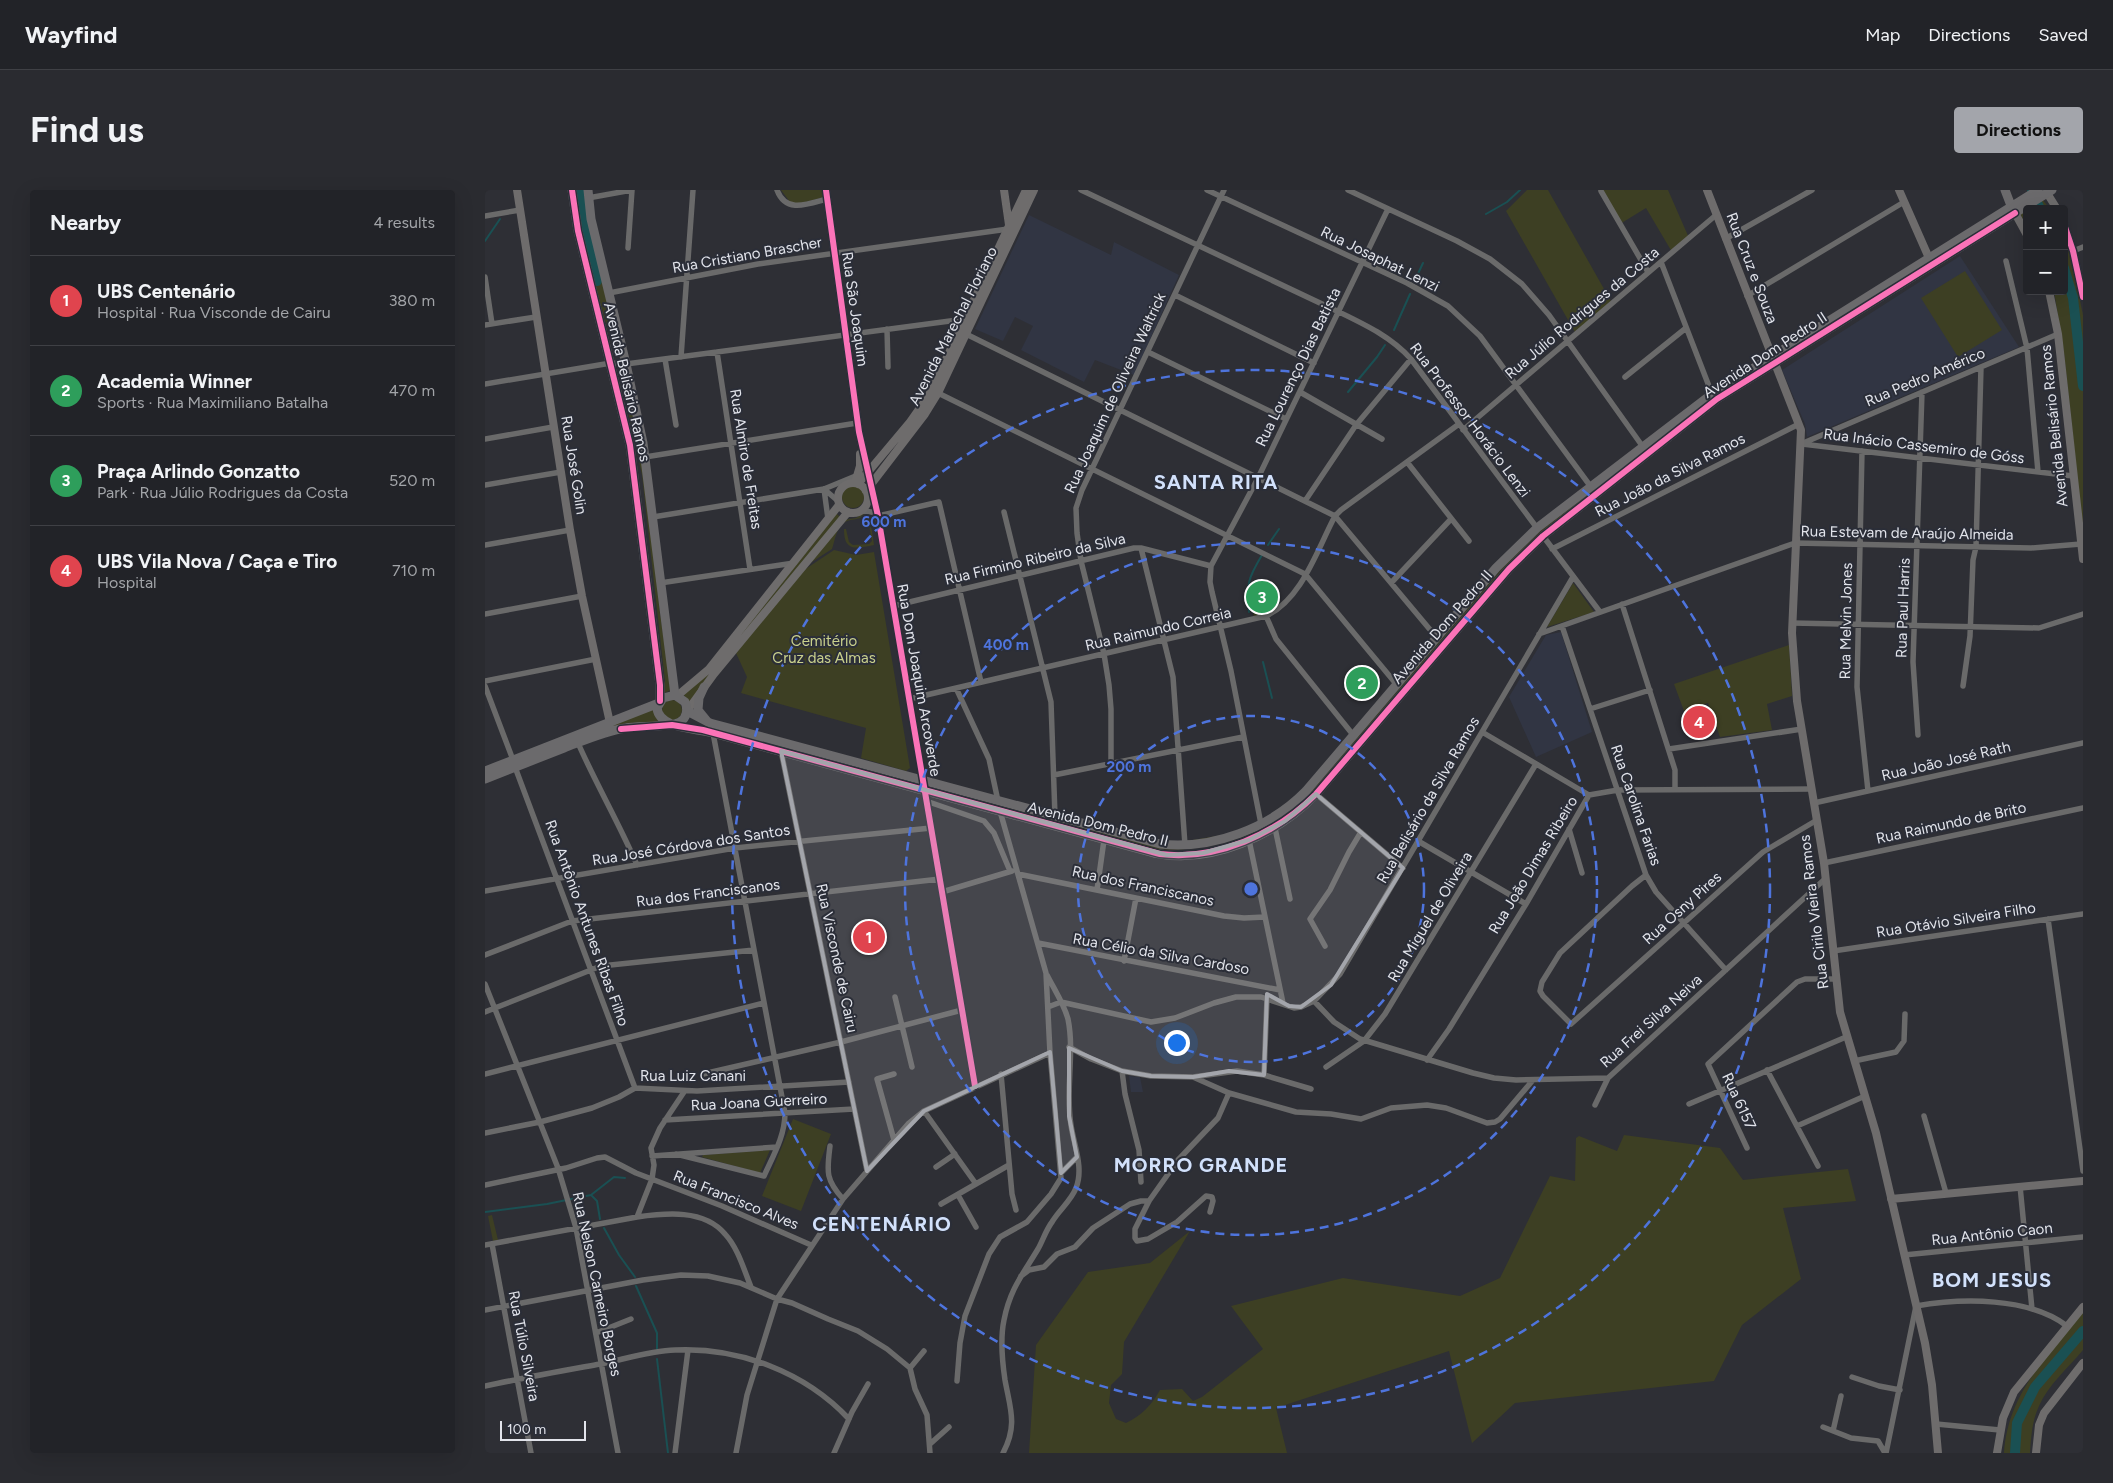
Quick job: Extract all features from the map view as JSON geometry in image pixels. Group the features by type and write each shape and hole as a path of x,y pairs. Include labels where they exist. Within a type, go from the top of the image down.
{"main road":[{"name":"Rua José Golin","path":"517,190 570,530 582,596 610,722"},
{"name":"Avenida Belisário Ramos","path":"572,190 578,231 611,363 633,463 660,685 659,702"},
{"name":"Rua São Joaquim","path":"826,190 857,423 868,474 868,489"},
{"path":"1004,190 1008,227"},
{"name":"Avenida Marechal Floriano","path":"856,481 868,474 929,395 1025,190"},
{"name":"Avenida Marechal Floriano","path":"868,489 925,414 938,393 1034,190"},
{"name":"Rua Cruz e Souza","path":"1707,190 1773,359"},
{"path":"1899,190 1929,258"},
{"path":"2005,190 2013,210 2023,227"},
{"path":"2045,192 2054,205"},
{"name":"Avenida Dom Pedro II","path":"687,711 698,718 710,722 1151,842 1185,845 1224,837 1261,824 1278,816 1297,800 1501,563 1537,528 1712,394 1773,359 2045,192"},
{"name":"Avenida Belisário Ramos","path":"588,194 609,293 627,364 645,456 676,696"},
{"name":"Avenida Dom Pedro II","path":"514,764 621,729 672,725 713,732 1153,853 1182,856 1225,848 1249,840 1275,828 1300,810 1316,794 1509,569 1543,536 1708,406 1773,359 1929,258 2013,210"},
{"path":"2068,236 2083,297"},
{"name":"Avenida Belisário Ramos","path":"2050,295 2058,334 2083,559"},
{"name":"Rua Cirilo Vieira Ramos","path":"1773,359 1799,424 1801,444 1792,623 1795,680 1824,863 1840,1012 1865,1096 1929,1360 1938,1453"},
{"name":"Rua São Joaquim","path":"856,481 860,462 859,432"},
{"path":"676,696 711,672 848,512 860,511 867,503 868,489 856,481 842,486 839,491 839,503 828,521 711,672 699,698 698,710 710,722"},
{"path":"839,503 848,512"},
{"path":"659,702 657,708 659,718 672,725 680,722 704,687"},
{"path":"485,779 514,764 659,702 667,696 676,696 685,702 687,711"},
{"path":"485,772 514,764"},
{"path":"1891,1199 2083,1181"},
{"path":"1997,1453 2000,1430 2007,1405 2014,1392 2083,1307"},
{"path":"2036,1453 2039,1425 2043,1413 2083,1363"}],"street":[{"path":"588,194 632,190 628,248"},
{"path":"681,357 693,190"},
{"path":"777,190 784,203 794,206 827,199"},
{"name":"Rua Professor Horácio Lenzi","path":"1081,190 1339,312 1384,336 1411,360 1537,528"},
{"name":"Rua Josaphat Lenzi","path":"1207,190 1421,290 1459,315 1480,336 1591,486"},
{"name":"Rua Joaquim de Oliveira Waltrick","path":"1111,764 1111,697 1104,654 1081,561 1076,508 1082,490 1224,190"},
{"path":"1348,190 1360,193 1388,209 1473,249 1509,272 1536,299 1643,447"},
{"path":"1725,239 1812,190"},
{"path":"1601,191 1648,272"},
{"path":"1747,296 1904,202"},
{"name":"Rua Lourenço Dias Batista","path":"1261,824 1231,671 1209,582 1211,566 1258,478 1388,209"},
{"path":"485,216 520,210"},
{"name":"Rua Júlio Rodrigues da Costa","path":"1266,616 1283,606 1305,574 1335,516 1407,462 1461,427 1516,385 1716,215"},
{"name":"Rua Cristiano Brascher","path":"609,293 687,277 1008,227"},
{"path":"2073,251 2083,247"},
{"path":"2006,261 2027,348 2038,472"},
{"path":"1661,262 1712,394"},
{"path":"485,277 492,324"},
{"path":"1175,295 1314,363"},
{"path":"485,325 536,316"},
{"path":"485,384 611,363 627,364 965,319"},
{"path":"1625,377 1687,328"},
{"path":"887,329 888,367"},
{"path":"966,334 1335,516 1437,638"},
{"name":"Rua Pedro Américo","path":"1801,444 2058,334"},
{"name":"Rua Almiro de Freitas","path":"717,352 750,569"},
{"path":"1148,352 1286,419"},
{"path":"665,359 676,425"},
{"path":"1305,501 1356,425 1411,360"},
{"path":"1963,686 1971,626 1973,560 1976,547 1981,367"},
{"path":"1300,392 1382,439"},
{"name":"Rua Paul Harris","path":"1918,735 1914,670 1922,392"},
{"path":"938,393 1305,574 1397,685"},
{"path":"645,456 857,423"},
{"name":"Rua João da Silva Ramos","path":"1552,549 1799,424"},
{"path":"485,439 553,427"},
{"name":"Rua Inácio Cassemiro de Góss","path":"1801,444 2073,476"},
{"name":"Rua Melvin Jones","path":"1862,451 1857,694 1868,791"},
{"path":"1407,462 1469,541"},
{"path":"485,485 561,472"},
{"path":"653,517 824,489 841,482 856,481"},
{"path":"841,482 856,481"},
{"path":"824,489 839,503"},
{"path":"824,489 828,521"},
{"name":"Rua Dom Joaquim Arcoverde","path":"868,489 874,498 878,516 975,1086"},
{"path":"860,511 872,512 878,516 939,502 981,682"},
{"path":"1004,512 1052,709 1055,816"},
{"path":"1391,583 1451,519"},
{"path":"485,545 570,530"},
{"path":"1543,536 1600,612"},
{"name":"Rua Estevam de Araújo Almeida","path":"1539,634 1795,543 2031,548 2081,544"},
{"path":"1141,548 1165,640 1175,690 1185,845"},
{"name":"Rua Firmino Ribeiro da Silva","path":"893,606 1141,548 1211,566"},
{"path":"660,583 796,562"},
{"name":"Rua Belisário da Silva Ramos","path":"1314,1001 1340,974 1573,577"},
{"path":"485,614 582,596"},
{"path":"1622,604 1669,749 1675,770 1675,789"},
{"path":"1792,623 2039,628 2083,614"},
{"path":"1266,616 1276,639 1354,736"},
{"name":"Rua Raimundo Correia","path":"909,699 1266,616"},
{"name":"Rua Carolina Farias","path":"1562,626 1646,875 1656,892 1726,970"},
{"path":"485,681 596,659"},
{"name":"Rua Antônio Antunes Ribas Filho","path":"485,686 488,703 514,764 635,1088"},
{"path":"956,688 989,758 998,801"},
{"path":"1590,709 1650,690"},
{"path":"1669,749 1802,729"},
{"path":"676,1154 764,1176 784,1127 785,1113 713,732"},
{"path":"1482,732 1589,795"},
{"path":"1054,775 1243,737"},
{"path":"578,743 597,784 621,826 637,865"},
{"name":"Rua João José Rath","path":"1814,803 2083,743"},
{"name":"Rua Visconde de Cairu","path":"781,751 867,1171"},
{"name":"Rua Miguel de Oliveira","path":"1326,1067 1364,1041 1395,999 1536,764"},
{"name":"Rua João Dimas Ribeiro","path":"1427,1060 1449,1029 1526,904 1589,795 1617,790 1812,789"},
{"path":"1316,794 1403,868"},
{"path":"927,801 984,821 994,833 1015,871"},
{"name":"Rua Raimundo de Brito","path":"1824,863 2083,808"},
{"path":"1000,811 1015,871 1046,973 1061,1002 1068,1022 1069,1116 1079,1178 1074,1193 1049,1226 1038,1249 1018,1278 1007,1308 1002,1330 1003,1366 1013,1416 1012,1430 1003,1453"},
{"name":"Rua Osny Pires","path":"1646,875 1560,952 1544,977 1540,992 1571,1024 1763,852 1817,820"},
{"name":"Rua José Córdova dos Santos","path":"485,892 735,848 931,828"},
{"path":"1275,828 1290,899"},
{"path":"1569,829 1582,873"},
{"path":"1325,946 1310,919 1330,890 1361,832"},
{"path":"1097,890 1104,840"},
{"path":"1249,840 1283,1003"},
{"path":"1418,841 1526,904"},
{"name":"Rua dos Franciscanos","path":"942,892 1015,871 1225,916 1244,918 1265,917"},
{"name":"Rua Frei Silva Neiva","path":"1314,1001 1334,1022 1364,1041 1484,1076 1533,1080 1608,1078 1826,878"},
{"name":"Rua dos Franciscanos","path":"485,955 573,921 940,879"},
{"path":"1124,961 1136,898"},
{"name":"Rua Otávio Silveira Filho","path":"1833,952 2083,914"},
{"path":"2048,919 2083,1171"},
{"name":"Rua Célio da Silva Cardoso","path":"1037,944 1280,990"},
{"path":"485,1012 590,968 754,950"},
{"path":"1046,973 1050,1052 1061,1174"},
{"name":"Rua 6157","path":"1747,1148 1708,1064 1797,982 1805,979 1836,979"},
{"name":"Rua Nelson Carneiro Borges","path":"485,984 558,1168 567,1197 575,1228 618,1453"},
{"path":"1262,986 1264,998 1264,1075"},
{"path":"1048,1007 1061,1002 1151,1022 1175,1018 1226,999 1247,996 1264,998 1294,1008 1314,1001"},
{"path":"895,997 912,1066"},
{"path":"485,1074 764,1003"},
{"path":"703,1074 841,1042 962,1010"},
{"path":"1854,1061 1896,1052 1904,1041 1905,1014"},
{"path":"1689,1104 1846,1037"},
{"path":"1069,1047 1091,1059 1122,1070 1151,1076 1193,1078 1229,1071 1264,1075 1311,1090"},
{"path":"736,1453 745,1404 777,1299 843,1199 894,1140 924,1110 1050,1052"},
{"path":"1122,1070 1126,1101 1138,1142 1141,1182"},
{"path":"1767,1070 1818,1166"},
{"path":"894,1074 877,1079 894,1140"},
{"path":"1001,1074 1012,1194 1016,1210"},
{"path":"1193,1078 1229,1093 1296,1112 1331,1114 1354,1119 1368,1118 1391,1108 1421,1105 1446,1108 1480,1121 1495,1122 1500,1119 1533,1080"},
{"path":"1595,1106 1608,1078"},
{"name":"Rua Luiz Canani","path":"485,1133 540,1122 606,1104 635,1088 684,1092 849,1082"},
{"path":"637,1216 652,1179 654,1165 651,1148 665,1120 684,1092"},
{"path":"1210,1212 1213,1201 1209,1195 1177,1222 1148,1238 1137,1241 1134,1234 1149,1201 1179,1160 1218,1118 1229,1093"},
{"path":"1797,1126 1865,1096"},
{"name":"Rua Joana Guerreiro","path":"665,1120 855,1108"},
{"path":"924,1110 976,1184"},
{"path":"1924,1116 1946,1194"},
{"path":"830,1146 827,1167 828,1178 833,1188 843,1199"},
{"path":"652,1156 777,1147"},
{"path":"936,1167 955,1154"},
{"name":"Rua Francisco Alves","path":"485,1185 574,1166 605,1157 652,1179 723,1206 811,1245"},
{"path":"957,1382 960,1343 965,1316 992,1249 1006,1232 1027,1222 1055,1189 1061,1174 1077,1157"},
{"path":"941,1204 1009,1165"},
{"path":"2020,1186 2032,1309"},
{"path":"957,1195 976,1227"},
{"path":"1018,1278 1029,1270 1044,1267 1057,1254 1075,1247 1093,1228 1130,1204 1149,1201"},
{"path":"488,1244 637,1216 661,1214 692,1216 715,1225 726,1235 751,1287"},
{"name":"Rua Antônio Caon","path":"1904,1255 2083,1237"},
{"name":"Rua Túlio Silveira","path":"488,1244 503,1307 531,1453"},
{"path":"485,1310 643,1280 688,1275 723,1279 751,1287 777,1299 792,1302 827,1319 859,1331 887,1348 910,1368 915,1389 927,1414 930,1453"},
{"path":"1886,1453 1916,1306 1953,1302 1978,1302 2032,1309 2049,1314 2067,1326"},
{"path":"595,1333 631,1319"},
{"path":"675,1453 688,1350"},
{"path":"485,1386 663,1351 688,1350 733,1355 758,1361 781,1370 808,1385 829,1400 849,1419"},
{"path":"910,1368 924,1351"},
{"path":"1852,1377 1879,1386 1900,1390"},
{"path":"834,1453 849,1419 868,1384"},
{"path":"1833,1431 1841,1396"},
{"path":"1936,1424 2000,1430"},
{"path":"1823,1426 1851,1438 1878,1441 1886,1453"},
{"path":"930,1444 949,1427"}],"highlighted area":[{"path":"781,751 1167,855 1203,853 1249,840 1285,821 1316,794 1403,868 1331,985 1301,1007 1289,1006 1267,994 1264,1075 1229,1071 1193,1077 1151,1076 1122,1071 1069,1048 1069,1116 1077,1157 1061,1173 1050,1052 924,1111 867,1171"}],"shaded area":[{"path":"1029,215 1111,255 1114,242 1179,275 1134,375 1095,360 1084,382 1021,350 1033,326 1015,317 1003,341 975,329"},
{"path":"1960,256 2019,347 1807,437 1805,424 1782,370"},
{"path":"1561,632 1592,732 1536,757 1509,697 1546,635"},
{"path":"1129,1076 1140,1077 1143,1092 1131,1092"}],"green space":[{"path":"575,190 585,190 590,231 620,356 615,355 583,242"},
{"path":"781,190 823,190 824,197 799,204 790,202"},
{"path":"1527,190 1548,190 1612,303 1576,334 1506,211"},
{"path":"1602,190 1668,190 1689,238 1672,252 1646,208 1620,224"},
{"path":"2042,199 2047,205 2032,205"},
{"path":"2068,250 2083,315 2083,531 2064,353 2055,295 2068,295"},
{"path":"1965,271 2002,330 1958,357 1921,298"},
{"path":"624,365 644,461 660,613 671,690 662,694 665,681 642,475 618,366"},
{"path":"1689,417 1546,529 1323,781 1296,808 1267,827 1212,845 1175,850 1158,849 931,786 1156,846 1253,830 1321,780 1505,565 1545,527"},
{"path":"853,486 861,489 864,497 861,505 853,508 845,505 842,497 845,489"},
{"path":"836,513 840,517 715,668 714,667"},
{"path":"863,513 868,514 870,518 874,545 857,548 849,545 846,542 844,529 846,529 849,542 853,545 869,544 872,541 868,520 865,516 847,521 842,524 836,534 832,549 804,567 844,520 856,518"},
{"name":"Cemitério Cruz das Almas","path":"834,550 856,555 874,552 910,768 906,771 861,758 866,728 741,693 747,677 736,653 804,570"},
{"path":"1573,583 1594,612 1547,627"},
{"path":"1260,584 1269,591 1277,609 1254,618 1249,586"},
{"path":"1789,645 1792,696 1767,704 1772,730 1720,737 1708,703 1684,711 1674,684"},
{"path":"709,675 689,702 683,694"},
{"path":"672,700 679,703 682,710 679,717 672,720 665,717 662,710 665,703"},
{"path":"654,707 661,722 627,723 599,731"},
{"path":"793,1119 831,1134 801,1211 762,1196"},
{"path":"1624,1135 1720,1148 1743,1180 1848,1169 1856,1201 1783,1208 1801,1279 1742,1325 1714,1381 1515,1403 1472,1443 1449,1351 1276,1408 1287,1453 1029,1453 1036,1345 1088,1272 1150,1263 1190,1231 1124,1342 1122,1374 1111,1385 1109,1403 1116,1419 1126,1423 1146,1410 1160,1390 1182,1389 1193,1401 1202,1397 1263,1349 1231,1306 1343,1278 1460,1296 1500,1278 1550,1176 1575,1181 1576,1138 1579,1136 1617,1151"},
{"path":"770,1150 760,1173 702,1157 703,1155"},
{"path":"492,1215 498,1240 493,1241 488,1216"},
{"path":"2083,1312 2083,1350 2043,1398 2033,1423 2030,1453 2004,1453 2007,1432 2021,1394 2043,1361"}],"waterway":[{"path":"580,190 597,281"},
{"path":"1486,214 1507,202 1520,190"},
{"path":"2032,192 2038,205"},
{"path":"485,241 500,219"},
{"path":"1415,280 1423,263"},
{"path":"2068,281 2073,298 2083,386"},
{"path":"1394,330 1410,294"},
{"path":"1348,392 1385,345"},
{"path":"1268,545 1279,529"},
{"path":"1249,612 1249,582 1253,570 1262,555"},
{"path":"1263,662 1272,698"},
{"path":"485,1212 547,1204 591,1195 614,1177 625,1178"},
{"path":"591,1195 597,1201 600,1219"},
{"path":"604,1228 619,1255 635,1277"},
{"path":"636,1286 657,1333 657,1349"},
{"path":"2015,1453 2017,1423 2035,1387 2083,1331"},
{"path":"657,1359 668,1453"}],"cycle path":[{"path":"572,190 578,231 630,445 660,685 660,701"},
{"path":"826,190 859,432 878,516 975,1086"},
{"path":"621,729 672,725 703,730 1160,854 1203,853 1224,849 1244,842 1283,821 1316,794 1509,569 1543,536 1717,399 2015,213"},
{"path":"2068,236 2083,297"}],"place":[{"name":"Praça Arlindo Gonzatto","path":"1262,597"},
{"name":"Academia Winner","path":"1362,683"},
{"name":"UBS Vila Nova / Caça e Tiro","path":"1699,722"},
{"name":"UBS Centenário","path":"869,937"}],"district":[{"name":"SANTA RITA","path":"1216,482"},
{"name":"MORRO GRANDE","path":"1201,1165"},
{"name":"CENTENÁRIO","path":"882,1224"},
{"name":"BOM JESUS","path":"1992,1280"}]}
